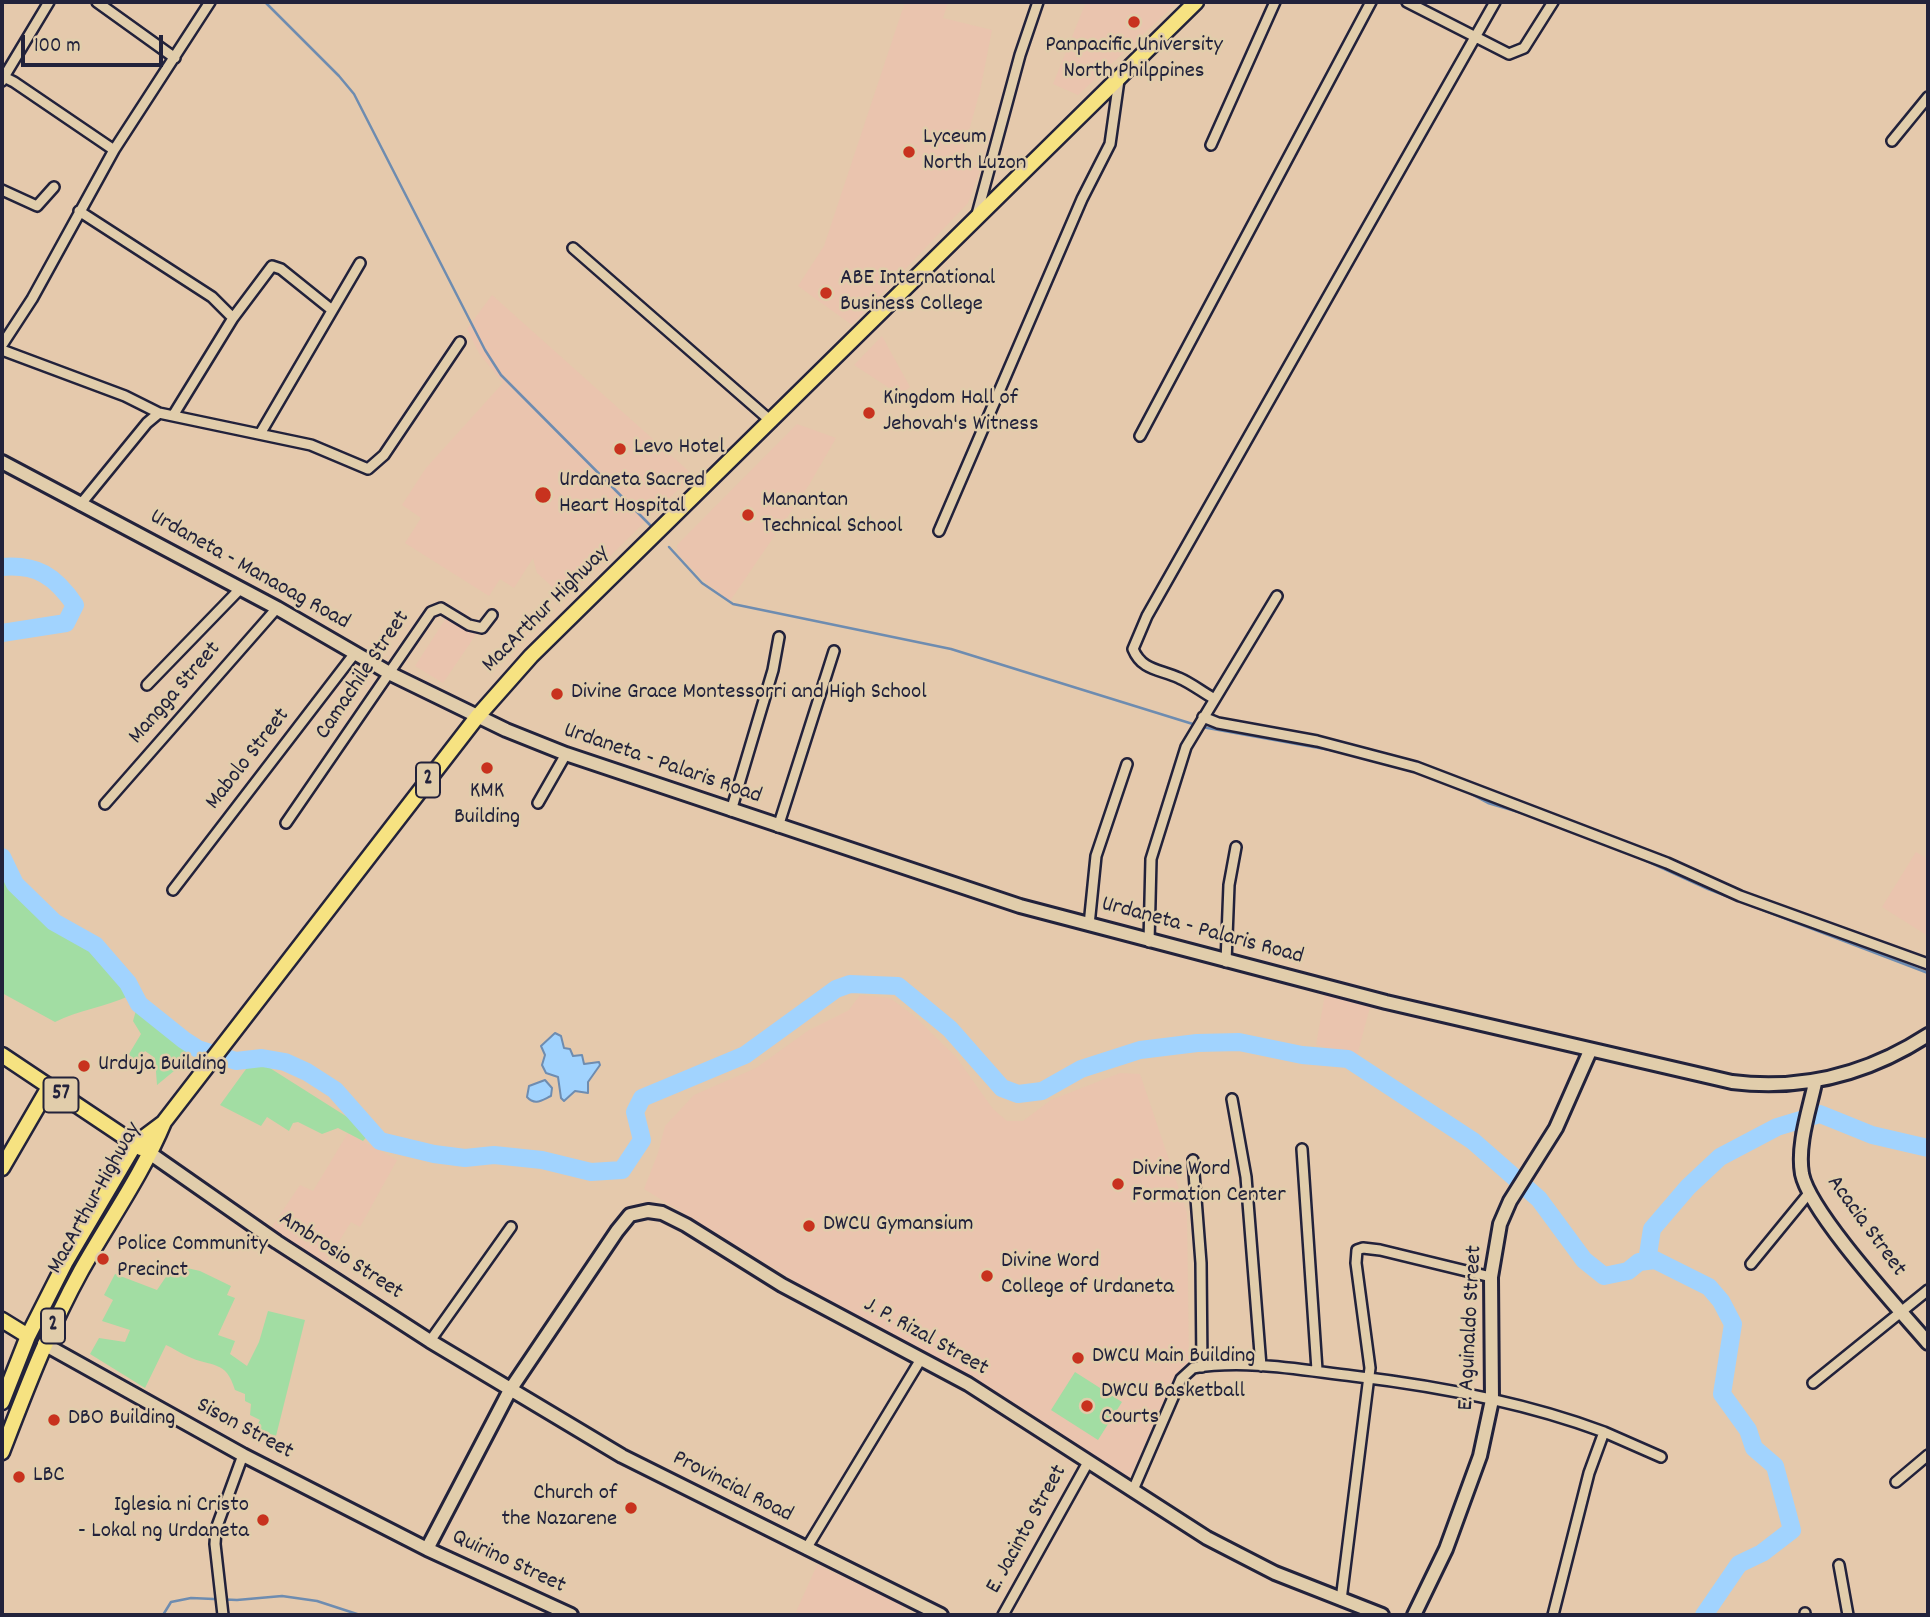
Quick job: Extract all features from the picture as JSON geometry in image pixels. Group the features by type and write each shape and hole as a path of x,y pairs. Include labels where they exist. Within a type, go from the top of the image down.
{"main road":[{"name":"MacArthur Highway","path":"2,1402 28,1336 84,1230 135,1144 164,1122 194,1085 477,716 531,656 772,422 1196,2"},
{"name":"Urdaneta - Manaoag Road","path":"2,462 277,608 391,674 477,716"},
{"name":"Urdaneta - Palaris Road","path":"477,716 566,754 935,880 1149,943 1590,1051 1732,1082 1777,1085 1815,1083 1879,1061 1928,1035"},
{"name":"E. Aguinaldo Street","path":"1414,1615 1446,1549 1473,1480 1492,1400 1491,1278 1500,1224 1510,1201 1556,1128 1590,1051"},
{"name":"57","path":"2,1055 150,1154"},
{"name":"Acacia Street","path":"1815,1083 1801,1152 1802,1175 1810,1192 1845,1244 1928,1343"},
{"path":"2,1168 49,1087"},
{"path":"41,1101 56,1101 108,1137 120,1134"},
{"name":"MacArthur Highway","path":"2,1452 44,1344 100,1239 150,1154 164,1122"},
{"name":"Ambrosio Street","path":"150,1154 277,1242 510,1390"},
{"name":"J. P. Rizal Street","path":"427,1549 510,1390 617,1230 630,1215 648,1211 662,1213 686,1225 782,1285 968,1384 1087,1464 1207,1538 1275,1573 1382,1615"},
{"path":"84,1230 100,1239"},
{"path":"2,1320 28,1336"},
{"name":"Sison Street","path":"44,1344 243,1455 427,1549"},
{"name":"Provincial Road","path":"510,1390 622,1456 940,1615"},
{"name":"Quirino Street","path":"427,1549 571,1615"}],"street":[{"path":"49,2 3,79 114,150"},
{"path":"97,2 175,58"},
{"path":"211,2 114,150 2,348 125,396 159,413 174,414 311,445 357,466 372,468 460,342"},
{"path":"975,219 1016,68 1038,2"},
{"path":"1211,145 1275,2"},
{"path":"1140,436 1370,2"},
{"path":"1407,2 1509,54 1520,52 1553,2"},
{"path":"1213,698 1178,677 1152,670 1138,660 1133,649 1153,600 1495,2"},
{"path":"939,531 1082,199 1110,145 1119,78"},
{"path":"1892,141 1928,97"},
{"path":"2,190 37,206 54,187"},
{"path":"79,211 212,297 233,318"},
{"path":"573,248 772,422"},
{"path":"260,434 360,263"},
{"path":"174,414 233,318 269,268 275,266 332,310"},
{"path":"80,505 147,423 159,413"},
{"path":"146,685 240,589"},
{"path":"1149,943 1151,859 1190,738 1277,596"},
{"name":"Mangga Street","path":"105,804 277,608"},
{"name":"Camachile Street","path":"286,823 435,609 441,608 475,628 482,628 492,615"},
{"path":"731,811 773,670 779,637"},
{"path":"778,827 834,651"},
{"name":"Mabolo Street","path":"173,890 355,653"},
{"path":"1202,719 1317,741 1416,768 1667,863 1741,895 1928,964"},
{"path":"538,803 566,754"},
{"path":"1089,925 1097,856 1127,764"},
{"path":"1226,962 1229,885 1236,848"},
{"path":"1232,1099 1246,1177 1261,1366"},
{"path":"1302,1149 1317,1370"},
{"path":"1193,1160 1200,1243 1202,1367"},
{"path":"1751,1264 1810,1192"},
{"path":"430,1341 511,1227"},
{"path":"1341,1600 1369,1377 1356,1263 1357,1250 1380,1250 1491,1278"},
{"path":"1813,1383 1928,1290"},
{"path":"806,1549 921,1359"},
{"path":"1133,1490 1181,1379 1186,1372 1202,1367 1261,1366 1317,1370 1492,1400 1555,1414 1661,1457"},
{"path":"1553,1615 1589,1473 1604,1432"},
{"path":"223,1610 216,1529 243,1455"},
{"path":"1896,1482 1928,1455"},
{"name":"E. Jacinto Street","path":"1003,1615 1087,1464"},
{"path":"1839,1565 1848,1615"}],"shaded area":[{"name":"Lyceum North Luzon","path":"905,2 948,2 943,18 992,30 980,91 960,163 981,168 968,203 852,325 798,286 824,246"},
{"path":"1086,2 1178,2 1078,95 1053,84"},
{"path":"492,295 693,475 566,599 537,573 533,558 514,588 500,579 489,596 405,543 421,518 402,505 426,468 503,383 479,353 467,329"},
{"path":"882,336 910,387 900,395 854,365"},
{"name":"Manantan Technical School","path":"797,424 836,438 809,485 730,601 706,583 678,554 677,545"},
{"path":"448,615 477,633 443,683 415,666"},
{"path":"1916,852 1928,859 1928,936 1882,907"},
{"path":"1325,994 1371,1003 1357,1056 1316,1045"},
{"name":"Divine Word College of Urdaneta","path":"860,995 890,998 914,1016 956,1057 993,1109 1007,1121 1023,1121 1051,1100 1120,1073 1140,1074 1187,1213 1189,1360 1176,1375 1128,1481 926,1351 890,1339 644,1189 665,1126 694,1095 756,1068 809,1030 849,1010"},
{"path":"348,1133 397,1160 360,1227 351,1222 325,1264 271,1228 300,1185 313,1191"},
{"path":"817,1565 903,1605 897,1615 803,1615 796,1612"}],"green space":[{"path":"2,865 8,878 52,922 87,942 102,956 129,996 55,1022 2,993"},
{"path":"137,1007 191,1048 174,1071 157,1085 155,1058 145,1051 136,1064 129,1054 141,1034 133,1021"},
{"path":"254,1058 371,1132 363,1141 338,1128 322,1134 298,1122 293,1123 289,1131 267,1117 261,1126 220,1105"},
{"path":"174,1265 200,1271 231,1286 227,1295 235,1298 218,1335 235,1341 230,1354 247,1366 259,1342 268,1311 305,1320 276,1436 255,1429 260,1420 250,1415 251,1404 245,1401 245,1394 235,1390 227,1373 217,1366 196,1360 166,1345 145,1388 90,1354 99,1338 125,1342 130,1330 102,1321 113,1300 104,1295 115,1274 157,1290"},
{"name":"DWCU Basketball Courts","path":"1075,1372 1122,1402 1098,1440 1051,1410"}],"water":[{"path":"555,1033 561,1036 564,1048 570,1049 573,1056 582,1055 584,1064 599,1062 600,1065 588,1082 588,1093 575,1091 564,1101 561,1098 558,1077 546,1073 542,1065 545,1055 541,1046"},
{"path":"545,1080 552,1088 551,1096 539,1101 530,1100 527,1097 529,1086"}],"waterway":[{"path":"265,2 354,94 485,350 501,375 650,525"},
{"path":"669,547 702,583 733,604 951,649 1196,725"},
{"path":"2,567 25,568 44,574 60,586 75,605 66,623 2,633"},
{"path":"1202,727 1347,753"},
{"path":"1460,788 1488,803 1532,816"},
{"path":"1636,856 1708,889 1928,973"},
{"path":"2,857 15,884 54,922 95,945 128,983 139,1004 184,1040 198,1049 236,1061 262,1058 285,1062 307,1072 335,1090 380,1141 434,1154 465,1158 494,1155 542,1160 591,1172 622,1170 642,1140 635,1112 642,1098 745,1055 836,989 850,984 898,986 950,1029 1002,1088 1018,1094 1042,1091 1081,1069 1140,1050 1197,1043 1239,1042 1302,1055 1348,1059 1473,1141 1539,1199 1584,1260 1604,1276 1628,1271 1639,1262 1655,1260 1709,1287 1721,1301 1733,1324 1722,1394 1748,1430 1754,1448 1775,1466 1792,1530 1762,1553 1739,1564 1704,1615"},
{"path":"1647,1261 1652,1229 1688,1187 1720,1157 1777,1127 1820,1114 1872,1135 1928,1148"},
{"path":"1795,1152 1796,1122"},
{"path":"163,1615 171,1602 191,1598 237,1600 282,1596 317,1601 360,1615"}],"place":[{"name":"Panpacific University North Philppines","path":"1134,22"},
{"name":"Lyceum North Luzon","path":"909,152"},
{"name":"ABE International Business College","path":"826,293"},
{"name":"Kingdom Hall of Jehovah's Witness","path":"869,413"},
{"name":"Levo Hotel","path":"620,449"},
{"name":"Urdaneta Sacred Heart Hospital","path":"543,495"},
{"name":"Manantan Technical School","path":"748,515"},
{"name":"Divine Grace Montessorri and High School","path":"557,694"},
{"name":"KMK Building","path":"487,768"},
{"name":"Urduja Building","path":"84,1066"},
{"name":"Divine Word Formation Center","path":"1118,1184"},
{"name":"DWCU Gymansium","path":"809,1226"},
{"name":"Police Community Precinct","path":"103,1259"},
{"name":"Divine Word College of Urdaneta","path":"987,1276"},
{"name":"DWCU Main Building","path":"1078,1358"},
{"name":"DWCU Basketball Courts","path":"1087,1406"},
{"name":"DBO Building","path":"54,1420"},
{"name":"LBC","path":"19,1477"},
{"name":"Church of the Nazarene","path":"631,1508"},
{"name":"Iglesia ni Cristo - Lokal ng Urdaneta","path":"263,1520"}]}
